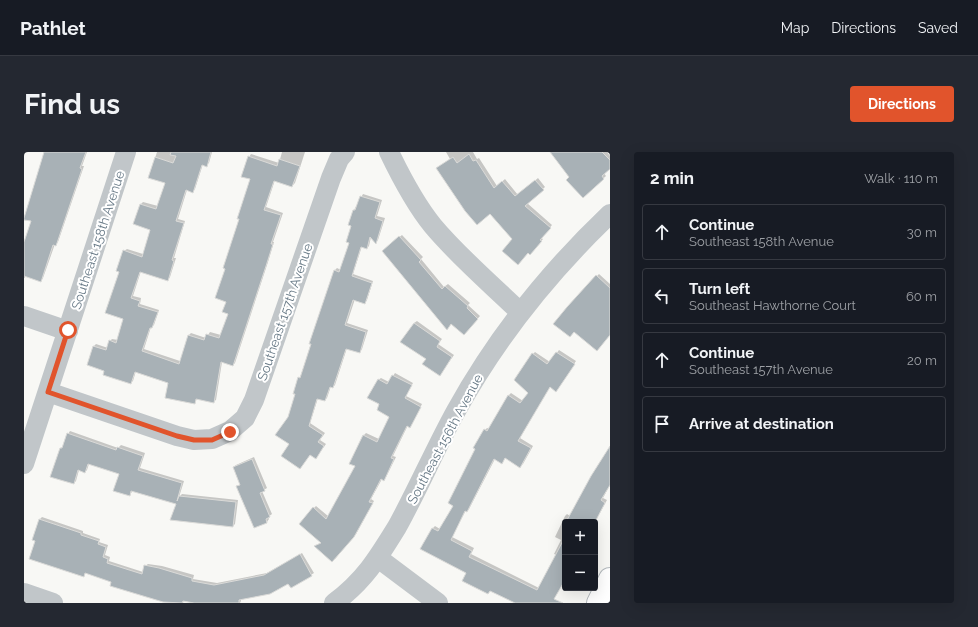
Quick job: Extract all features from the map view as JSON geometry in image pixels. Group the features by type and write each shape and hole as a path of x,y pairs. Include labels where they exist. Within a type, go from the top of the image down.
{"street":[{"name":"Southeast 158th Avenue","path":"24,464 126,152"},
{"name":"Southeast 157th Avenue","path":"48,392 177,436 194,440 212,440 230,432 245,418 254,400 331,178 339,159 345,152"},
{"path":"388,152 418,204 433,225 459,254 520,312"},
{"name":"Southeast 156th Avenue","path":"334,603 364,577 378,558 412,500 456,411 501,338 547,279 610,214"},
{"path":"24,316 68,330"},
{"path":"378,558 438,603"},
{"path":"24,594 53,603"}],"building":[{"path":"44,152 86,152 80,168 82,169 56,246 53,245 41,282 24,276 24,242 31,221 24,220 24,218"},
{"path":"171,152 211,152 207,167 202,165 193,193 186,190 176,221 184,223 172,260 174,261 168,281 140,272 131,298 140,301 138,306 158,312 152,328 150,328 142,351 179,364 188,335 204,340 206,334 219,338 228,314 222,312 226,302 215,298 225,269 223,268 250,179 241,177 248,156 277,166 279,159 300,166 292,187 274,181 264,210 281,215 233,366 221,362 214,403 196,399 195,404 165,398 168,383 135,372 131,384 103,375 104,371 87,365 93,346 106,350 109,340 116,343 123,319 105,313 119,272 116,271 123,250 142,257 150,230 133,224 140,204 156,209 165,183 148,178 155,157 173,163 176,156 170,155"},
{"path":"550,152 602,152 610,160 610,169 602,176 604,179 583,198 566,180 569,177"},
{"path":"469,154 473,161 476,160 494,188 502,181 515,196 535,180 544,190 525,206 551,228 540,240 542,241 530,255 528,253 518,265 502,251 512,239 490,214 477,225 465,211 436,168 453,157 457,163"},
{"path":"360,196 380,202 375,218 383,221 376,244 370,237 367,249 361,247 352,276 372,283 365,304 353,300 345,325 366,332 360,353 346,349 333,388 330,387 325,401 317,399 309,426 323,435 318,442 324,446 316,459 310,455 300,469 281,456 289,444 275,435 288,417 295,394 293,394 298,377 300,378 311,344 309,344 334,270 339,272 349,243 346,242 351,226 348,225"},
{"path":"399,236 421,260 419,262 442,289 445,286 468,306 467,308 478,319 464,335 451,324 447,330 382,251"},
{"path":"596,275 610,288 610,335 597,351 574,332 570,337 553,324"},
{"path":"414,323 440,341 437,347 452,357 440,376 422,364 426,359 400,342"},
{"path":"556,352 575,364 556,392 550,387 518,441 531,448 520,468 505,458 502,464 494,459 467,512 465,511 451,540 472,551 469,557 537,590 562,543 562,585 554,599 563,603 515,603 490,591 488,594 462,581 466,573 420,549 432,528 438,531 453,506 448,503 475,449 473,448 484,429 487,431 508,395 520,403 528,393 514,380 532,353 547,364"},
{"path":"392,375 412,385 405,398 421,407 410,428 407,426 391,458 394,459 384,481 381,479 369,502 373,503 354,537 332,562 314,546 321,543 299,524 313,507 326,519 355,466 349,464 363,435 377,442 389,417 377,410 379,404 367,398 378,379 387,384"},
{"path":"67,433 116,450 117,447 143,456 138,470 182,483 177,501 179,496 236,502 233,527 170,520 176,504 131,491 130,496 113,491 119,474 88,464 85,473 78,470 74,484 50,477"},
{"path":"610,446 610,485 601,500 605,503 597,519 568,519 591,476"},
{"path":"252,459 265,491 260,493 270,517 266,519 267,523 254,528 236,486 240,485 233,467"},
{"path":"39,519 81,533 81,535 99,541 98,544 106,547 103,557 108,559 107,563 142,574 144,565 192,578 192,581 214,585 264,575 300,554 312,576 291,588 288,584 270,594 239,600 239,603 194,603 183,601 182,603 163,602 110,586 111,582 85,573 84,577 29,559 35,541 32,540"}],"route":[{"path":"68,330 48,392 177,436 194,440 212,440 230,432"}]}
